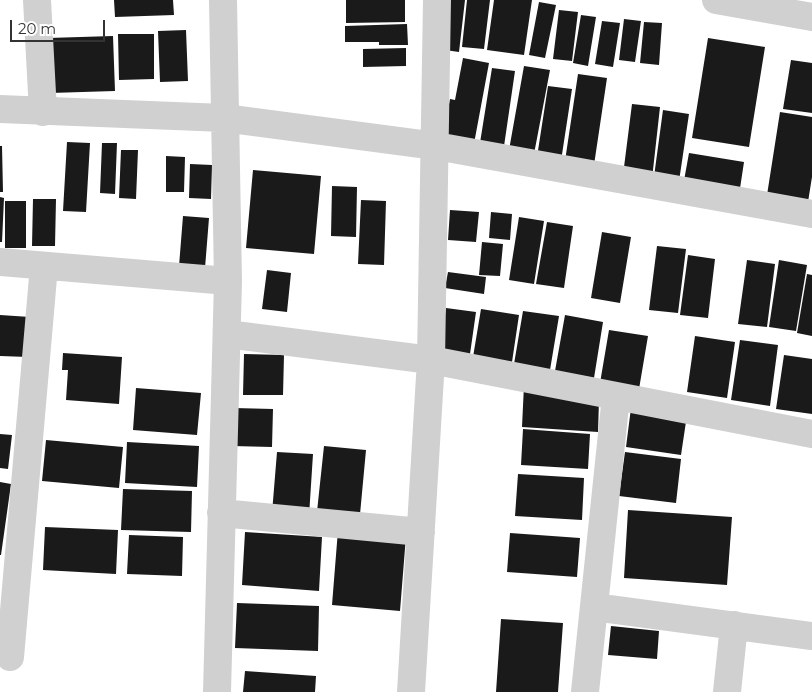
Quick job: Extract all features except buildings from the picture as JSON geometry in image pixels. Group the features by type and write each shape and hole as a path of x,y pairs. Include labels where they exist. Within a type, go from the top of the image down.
{"street":[{"path":"37,0 43,112"},
{"path":"217,692 228,281 223,0"},
{"path":"411,692 431,360 437,0"},
{"path":"716,0 812,17"},
{"path":"0,109 224,118 436,146 812,214"},
{"path":"0,262 228,281"},
{"path":"10,657 44,266"},
{"path":"227,334 431,360 812,434"},
{"path":"586,692 616,396"},
{"path":"221,513 421,532"},
{"path":"594,607 812,636"},
{"path":"727,692 734,625"}]}
